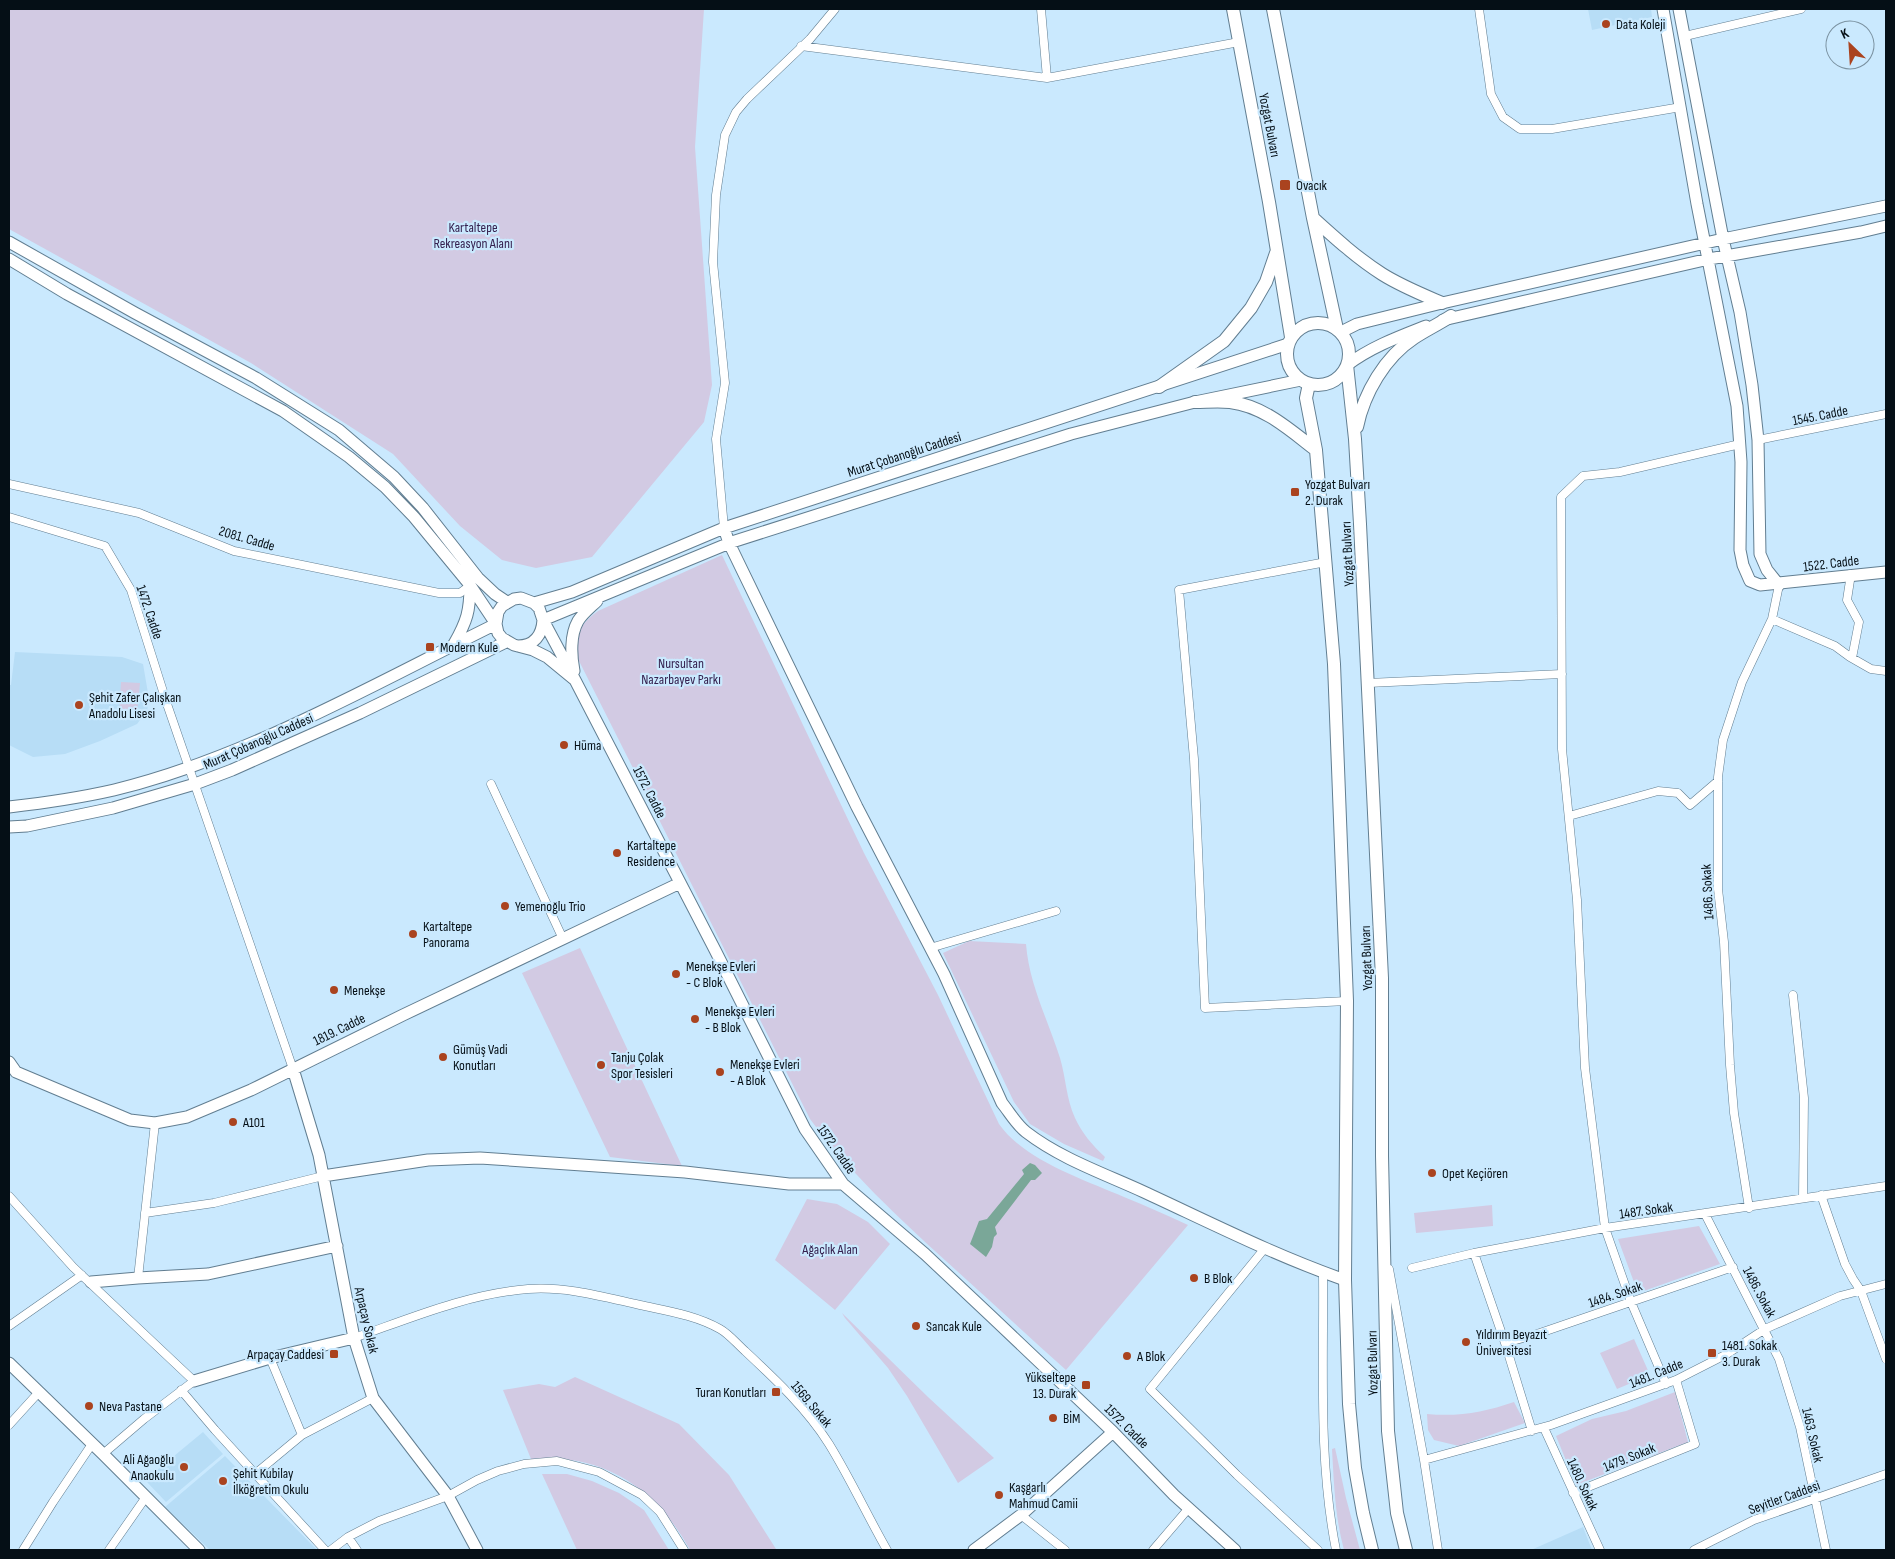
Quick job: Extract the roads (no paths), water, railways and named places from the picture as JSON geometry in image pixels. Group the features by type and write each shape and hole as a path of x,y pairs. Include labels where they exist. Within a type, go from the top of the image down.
{"main road":[{"name":"Yozgat Bulvarı","path":"1233,9 1277,250 1290,341"},
{"name":"Yozgat Bulvarı","path":"1273,9 1313,218 1339,331"},
{"path":"1663,9 1736,406 1740,444"},
{"path":"1679,9 1723,240 1740,312 1752,384 1758,440 1760,554 1766,570 1779,584"},
{"path":"1339,331 1357,324 1442,303 1723,240 1886,206"},
{"path":"1313,218 1342,245 1383,275 1400,285 1442,303"},
{"path":"543,620 729,543 1071,434 1195,402 1305,382 1319,385 1330,382 1339,377 1347,365 1364,353 1451,316 1709,259 1886,226"},
{"path":"9,242 256,378 339,430 400,483 423,508 474,582 496,624 498,633 510,644 533,650 547,657 575,680"},
{"path":"1158,387 1224,341 1251,308 1266,282 1277,250"},
{"path":"9,259 67,294 283,411 315,432 385,487 474,582 507,602"},
{"path":"1354,439 1359,415 1369,391 1383,369 1397,352 1413,339 1451,316"},
{"path":"1305,382 1289,366 1286,355 1290,341 1301,327 1311,323 1323,322 1339,331 1349,347 1347,365"},
{"name":"Murat Çobanoğlu Caddesi","path":"534,603 572,592 724,528 1158,387 1290,341"},
{"name":"Yozgat Bulvarı","path":"1347,365 1354,439 1368,683 1382,978 1382,1156 1388,1431 1397,1513 1406,1550"},
{"name":"Yozgat Bulvarı","path":"1305,382 1306,398 1316,450 1334,664 1347,1001 1345,1280 1349,1404 1363,1514 1372,1550"},
{"path":"1195,402 1230,402 1252,407 1276,419 1316,450"},
{"name":"1522. Cadde","path":"1740,444 1740,550 1743,565 1750,581 1760,585 1779,584 1851,574 1886,572"},
{"path":"724,528 729,543 856,803 930,948 1002,1103 1014,1119 1025,1131 1074,1160 1265,1248 1323,1273 1345,1280"},
{"path":"454,644 464,627 470,608 474,582"},
{"path":"575,680 572,662 573,637 578,621 601,597"},
{"path":"496,624 498,612 507,602 521,598 534,603 542,614 543,620 540,635 535,640 521,646 510,644"},
{"name":"1572. Cadde","path":"543,620 805,1129 843,1184 931,1261 1235,1550"},
{"name":"Murat Çobanoğlu Caddesi","path":"9,807 66,800 115,790 237,750 496,624"},
{"name":"Murat Çobanoğlu Caddesi","path":"9,827 27,826 113,808 195,784 232,770 510,644"},
{"name":"1819. Cadde","path":"11,1067 130,1120 155,1123 187,1117 252,1090 680,883"},
{"name":"Arpaçay Sokak","path":"293,1069 319,1155 354,1338 373,1398 448,1496 477,1550"},
{"path":"323,1176 428,1160 480,1158 685,1172 789,1184 843,1184"},
{"path":"86,1279 208,1274 336,1246"},
{"path":"194,1380 270,1358 354,1338"},
{"path":"9,1363 104,1454 199,1550"},
{"path":"974,1550 1021,1515 1113,1432"}],"street":[{"path":"724,528 716,440 725,383 713,262 719,170 725,135 736,112 835,9"},
{"path":"1041,9 1047,78"},
{"path":"1479,9 1491,94 1503,117 1520,128 1552,129 1681,107"},
{"path":"1685,36 1801,9"},
{"path":"801,46 1047,78 1239,42"},
{"name":"1545. Cadde","path":"1758,440 1886,414"},
{"path":"1666,1384 1631,1302 1605,1228 1585,1068 1577,900 1562,749 1561,497 1583,476 1620,472 1740,444"},
{"name":"2081. Cadde","path":"9,484 139,513 234,551 440,594 460,593 474,582"},
{"name":"1472. Cadde","path":"9,517 105,546 131,590 167,704 293,1069"},
{"path":"1326,562 1179,590 1194,759 1205,1008 1347,1001"},
{"path":"1851,574 1847,600 1850,608 1856,613 1859,622 1852,658"},
{"name":"1486. Sokak","path":"1749,1208 1734,1114 1730,1065 1724,942 1718,890 1718,781 1723,740 1742,682 1772,619 1779,584"},
{"path":"1772,619 1836,646 1852,658 1871,668 1886,671"},
{"path":"1368,683 1562,674"},
{"path":"1568,816 1658,791 1678,793 1690,805 1718,781"},
{"path":"491,784 563,939"},
{"path":"930,948 1056,912"},
{"path":"1793,995 1804,1098 1803,1198"},
{"path":"138,1278 155,1123"},
{"path":"145,1213 214,1203 323,1176"},
{"name":"1487. Sokak","path":"1412,1268 1605,1228 1749,1208 1886,1186"},
{"path":"1821,1195 1848,1272 1861,1291 1886,1359"},
{"path":"10,1200 86,1279 194,1380 104,1454"},
{"name":"1486. Sokak","path":"1705,1214 1765,1329"},
{"path":"1384,1243 1424,1460 1438,1550"},
{"path":"1265,1248 1150,1389 1237,1476 1318,1550"},
{"path":"1474,1254 1505,1343 1532,1431"},
{"name":"1484. Sokak","path":"1505,1343 1534,1335 1732,1267"},
{"path":"1323,1273 1324,1456 1330,1518 1336,1550"},
{"path":"9,1326 86,1279"},
{"name":"1481. Cadde","path":"1424,1460 1544,1428 1666,1384 1726,1354 1765,1329 1840,1296 1886,1284"},
{"name":"1569. Sokak","path":"354,1338 454,1303 491,1294 530,1289 580,1291 679,1313 721,1330 764,1369 800,1406 828,1443 887,1550"},
{"name":"1463. Sokak","path":"1765,1329 1779,1359 1800,1427 1826,1550"},
{"path":"270,1358 302,1436"},
{"name":"1479. Sokak","path":"1573,1493 1695,1444 1676,1380"},
{"path":"181,1390 325,1550"},
{"path":"9,1425 39,1392"},
{"path":"255,1474 302,1436 373,1398"},
{"name":"1480. Sokak","path":"1544,1428 1600,1550"},
{"path":"23,1550 92,1444"},
{"path":"331,1550 348,1536 379,1521 448,1496 498,1471 524,1464 557,1462 599,1472 642,1495 660,1512 684,1550"},
{"name":"Seyitler Caddesi","path":"1694,1550 1754,1520 1886,1474"},
{"path":"109,1550 146,1497"},
{"path":"1153,1550 1189,1508"},
{"path":"1021,1515 1064,1550"},
{"path":"348,1536 357,1550"}],"place":[{"name":"Data Koleji","path":"1606,24"},
{"name":"Ovacık","path":"1285,185"},
{"name":"Yozgat Bulvarı 2. Durak","path":"1295,492"},
{"name":"Modern Kule","path":"430,647"},
{"name":"Şehit Zafer Çalışkan Anadolu Lisesi","path":"79,705"},
{"name":"Hüma","path":"564,745"},
{"name":"Kartaltepe Residence","path":"617,853"},
{"name":"Yemenoğlu Trio","path":"505,906"},
{"name":"Kartaltepe Panorama","path":"413,934"},
{"name":"Menekşe Evleri - C Blok","path":"676,974"},
{"name":"Menekşe","path":"334,990"},
{"name":"Menekşe Evleri - B Blok","path":"695,1019"},
{"name":"Gümüş Vadi Konutları","path":"443,1057"},
{"name":"Tanju Çolak Spor Tesisleri","path":"601,1065"},
{"name":"Menekşe Evleri - A Blok","path":"720,1072"},
{"name":"A101","path":"233,1122"},
{"name":"Opet Keçiören","path":"1432,1173"},
{"name":"B Blok","path":"1194,1278"},
{"name":"Sancak Kule","path":"916,1326"},
{"name":"Yıldırım Beyazıt Üniversitesi","path":"1466,1342"},
{"name":"1481. Sokak 3. Durak","path":"1712,1353"},
{"name":"Arpaçay Caddesi","path":"334,1354"},
{"name":"A Blok","path":"1127,1356"},
{"name":"Yükseltepe 13. Durak","path":"1086,1385"},
{"name":"Turan Konutları","path":"776,1392"},
{"name":"Neva Pastane","path":"89,1406"},
{"name":"BİM","path":"1053,1418"},
{"name":"Ali Ağaoğlu Anaokulu","path":"184,1467"},
{"name":"Şehit Kubilay İlköğretim Okulu","path":"223,1481"},
{"name":"Kaşgarlı Mahmud Camii","path":"999,1495"}],"park label":[{"name":"Kartaltepe Rekreasyon Alanı","path":"473,236"},
{"name":"Nursultan Nazarbayev Parkı","path":"681,672"},
{"name":"Ağaçlık Alan","path":"830,1249"}]}
